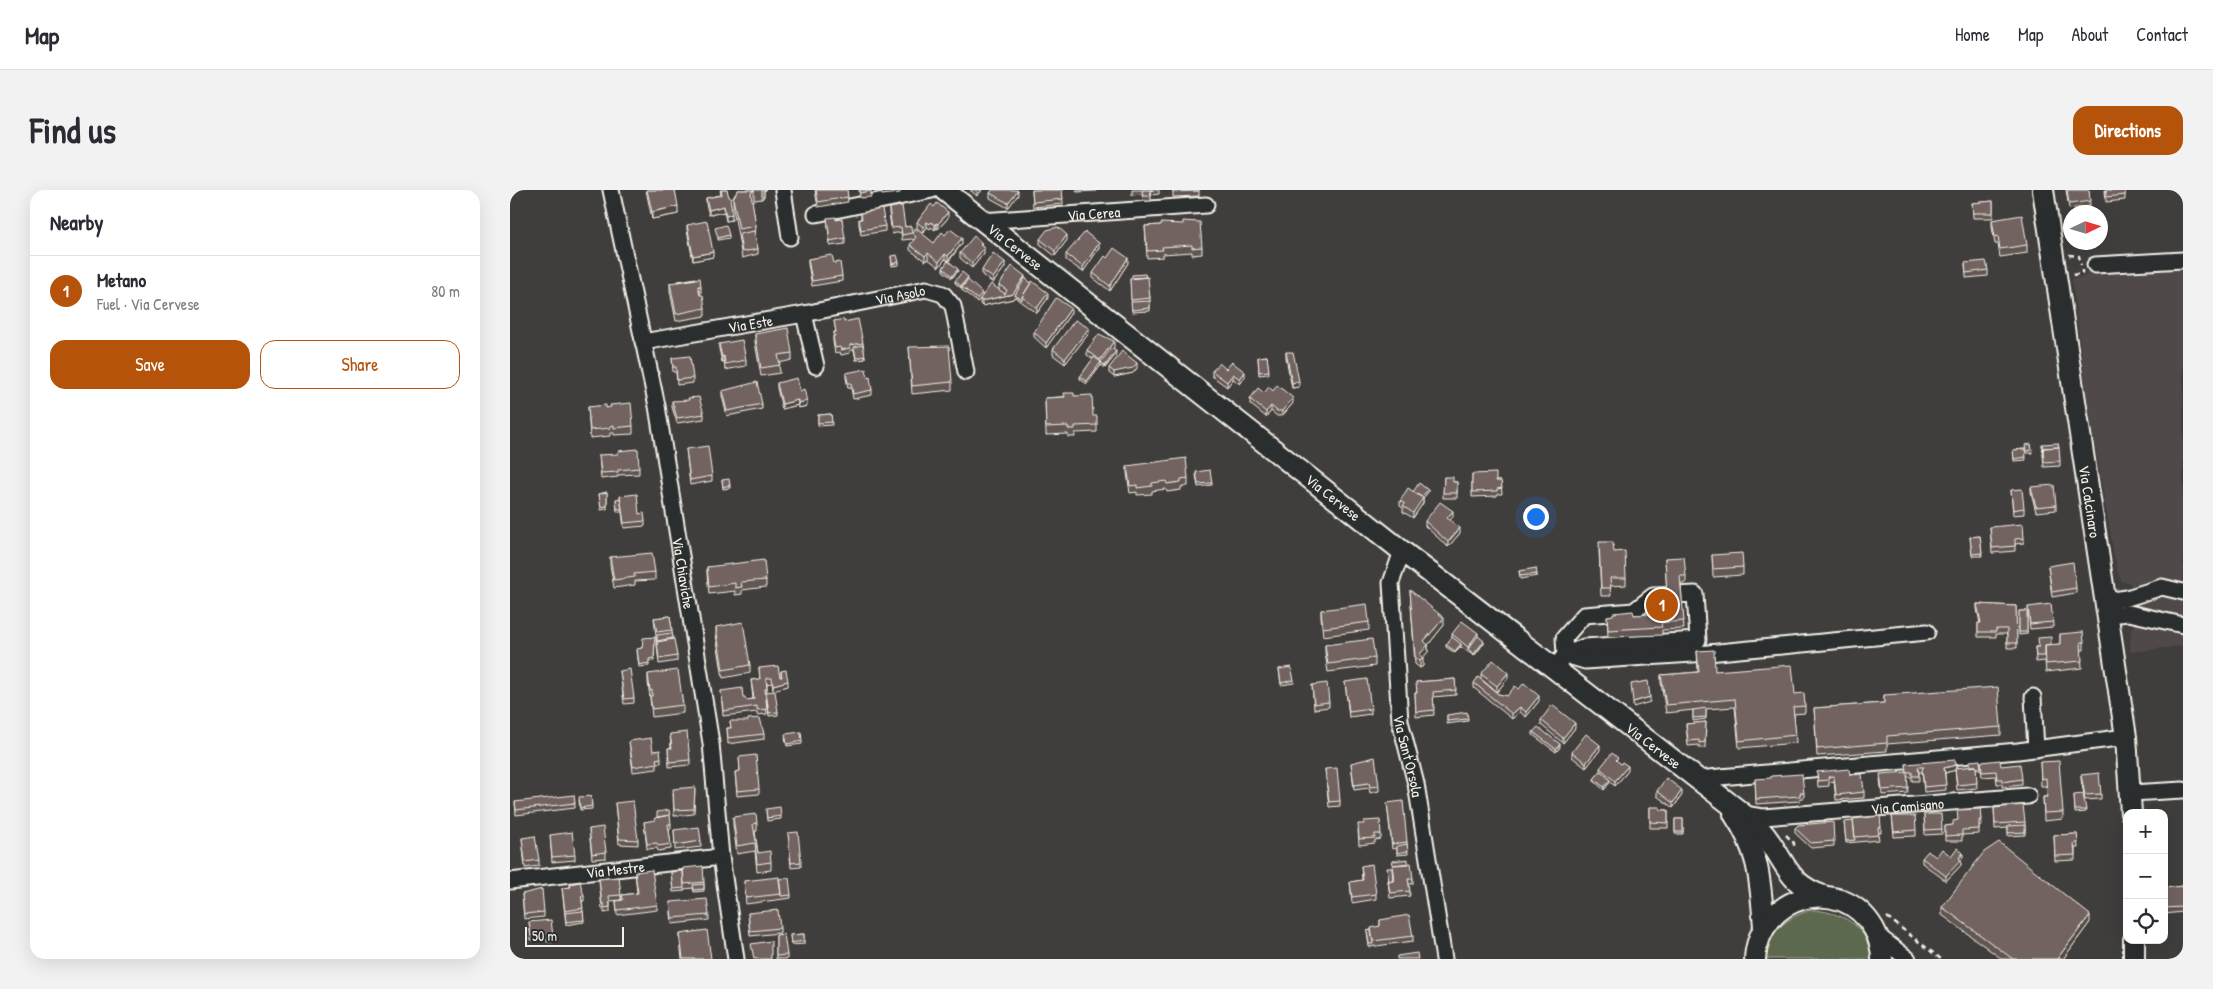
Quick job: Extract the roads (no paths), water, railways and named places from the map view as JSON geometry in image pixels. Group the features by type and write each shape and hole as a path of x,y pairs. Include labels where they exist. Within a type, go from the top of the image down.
{"main road":[{"name":"Via Cervese","path":"944,190 982,222 1402,551 1560,662 1697,779 1743,814 1770,841 1789,875 1804,887 1823,896"},
{"name":"Via Calcinaro","path":"2043,190 2126,737 2131,803"},
{"name":"Via Cervese","path":"1726,802 1746,831 1754,849 1759,870 1764,926"},
{"path":"1755,959 1756,946 1764,926 1775,913 1790,903 1806,897 1823,896 1845,902 1859,911 1870,922 1878,936 1882,959"},
{"path":"2134,944 2134,959"}],"street":[{"name":"Via Chiaviche","path":"611,190 657,406 711,744 721,857 736,959"},
{"path":"783,190 790,237"},
{"path":"816,214 932,190"},
{"name":"Via Cerea","path":"982,222 1206,205"},
{"path":"2095,265 2183,260"},
{"name":"Via Asolo","path":"804,314 926,289 943,294 953,306 966,372"},
{"name":"Via Este","path":"644,342 804,314"},
{"path":"804,314 816,366"},
{"name":"Via Sant'Orsola","path":"1402,551 1391,583 1400,721 1416,784 1444,959"},
{"path":"2107,608 2127,598 2162,587 2183,592"},
{"path":"1695,594 1698,640 1584,647 1560,662 1564,638 1584,615 1634,611 1653,596 1695,594"},
{"path":"2107,608 2183,625"},
{"path":"1560,662 1708,653 1927,632"},
{"path":"2033,697 2036,749"},
{"path":"1697,779 2036,749 2126,737"},
{"path":"2131,803 2183,790"},
{"name":"Via Camisano","path":"1743,814 1763,817 2028,796"},
{"path":"1770,841 1776,825 1786,815"},
{"name":"Via Mestre","path":"510,881 721,857"},
{"path":"1878,936 1908,959"}],"place":[{"name":"Metano","path":"1662,605"}]}
